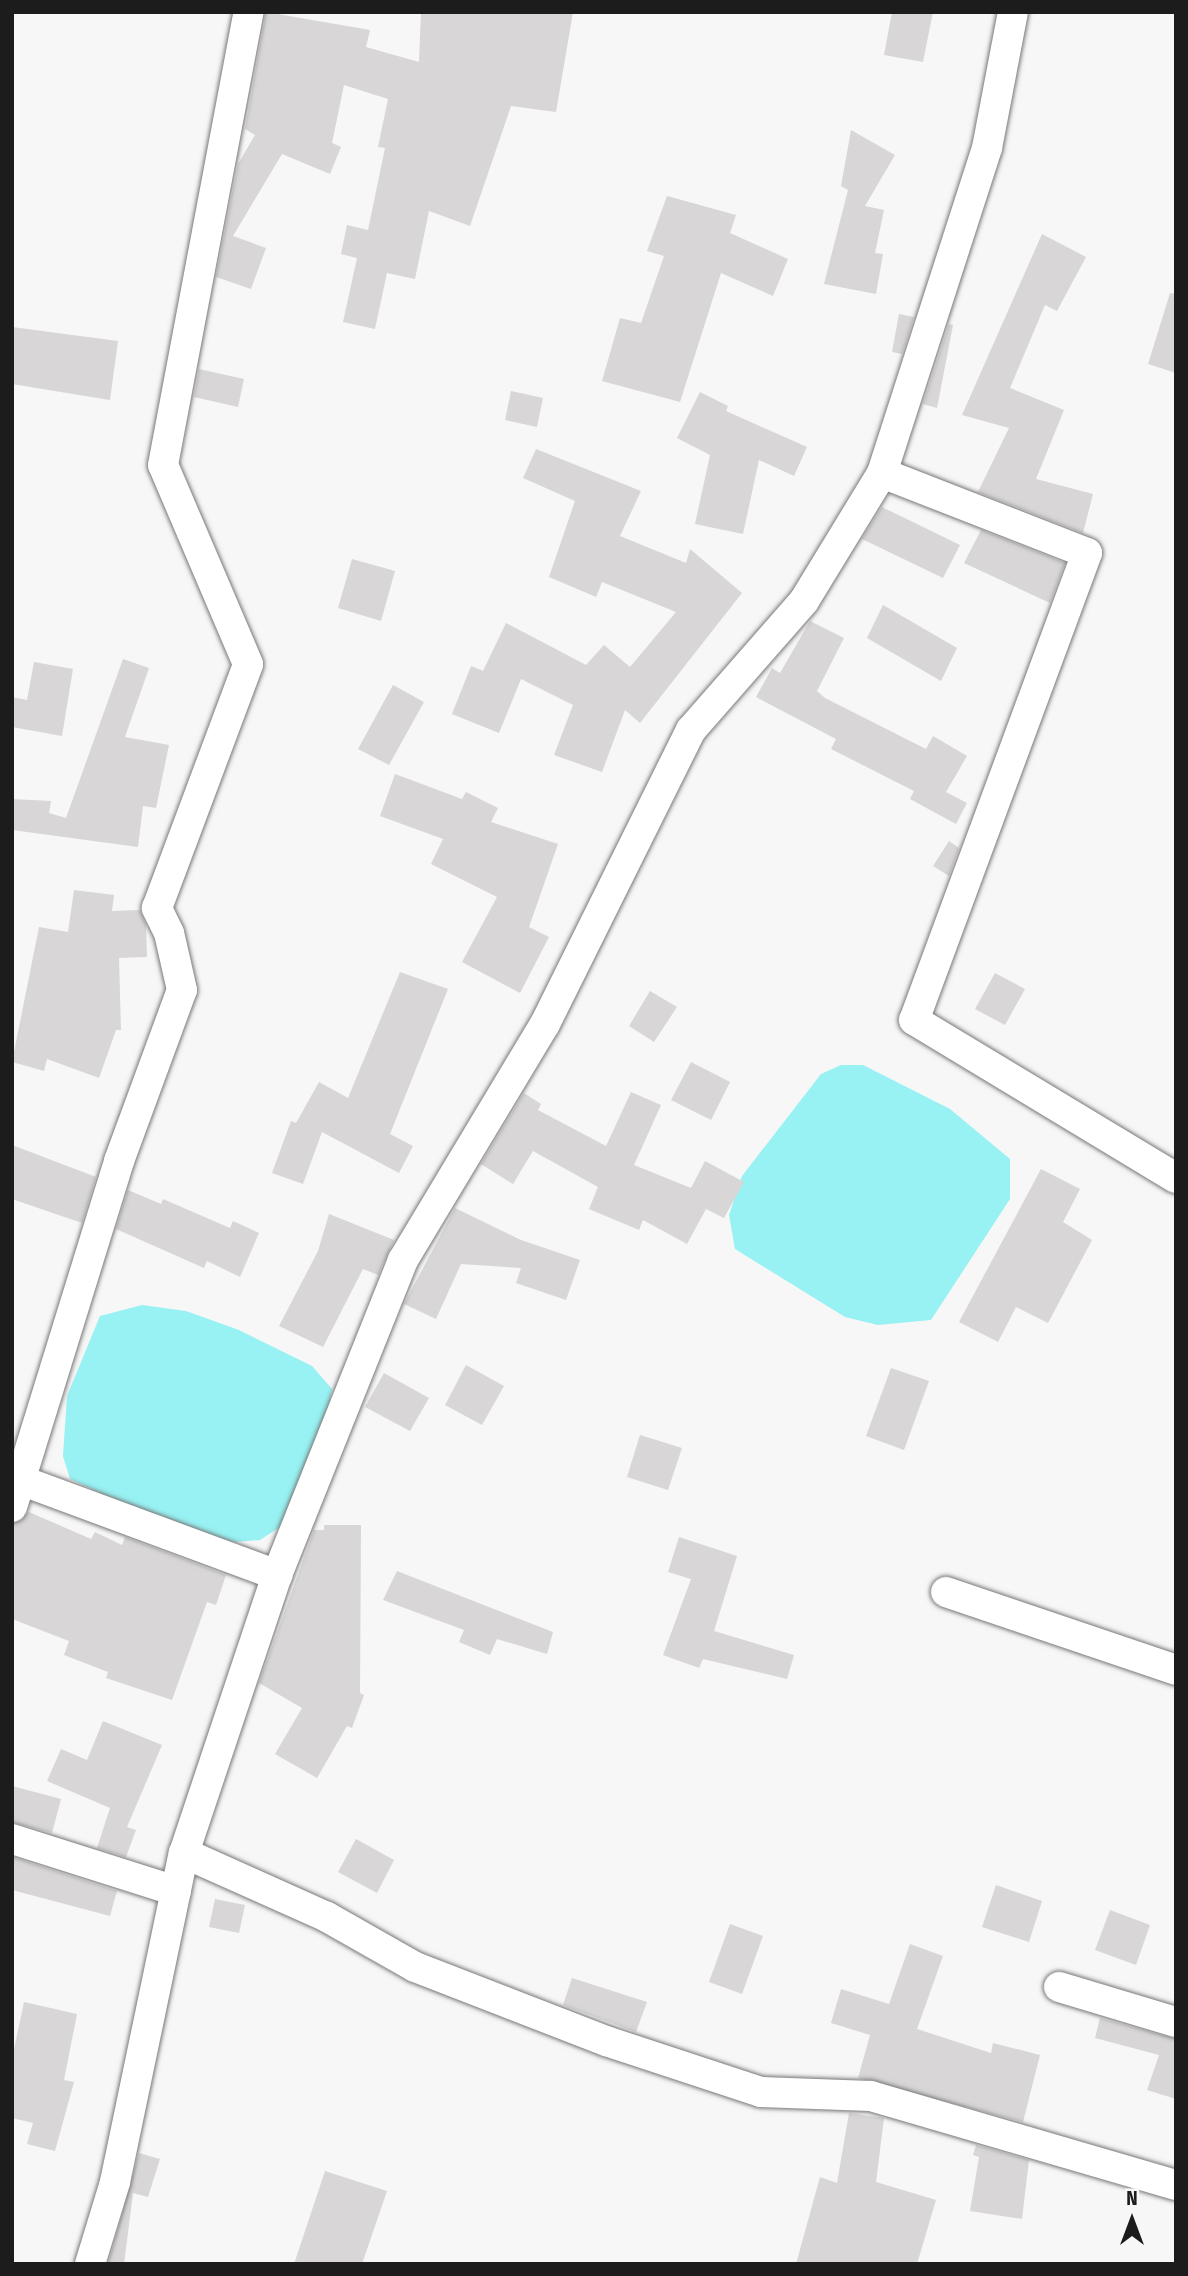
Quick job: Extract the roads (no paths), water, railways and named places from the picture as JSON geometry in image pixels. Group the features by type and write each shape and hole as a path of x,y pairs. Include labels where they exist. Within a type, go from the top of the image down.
{"street":[{"path":"249,12 163,465 248,664 157,908 169,933 182,990 119,1161 16,1489 277,1575"},
{"path":"90,2264 114,2182 184,1853 277,1575 403,1260 545,1024 691,730 804,601 882,473 987,148 1013,12"},
{"path":"882,473 1087,553 914,1020 1176,1178"},
{"path":"946,1592 1176,1670"},
{"path":"12,1839 176,1891"},
{"path":"184,1853 327,1917 415,1966 606,2041 761,2092 871,2096 1176,2185"},
{"path":"1059,1987 1176,2022"}],"water":[{"path":"841,1065 863,1065 950,1109 1010,1159 1010,1199 931,1320 878,1325 845,1317 735,1249 729,1215 742,1176 821,1074"},
{"path":"142,1305 186,1311 239,1330 312,1366 332,1389 325,1427 283,1525 260,1540 235,1542 186,1532 70,1479 63,1456 67,1396 100,1316"}]}
